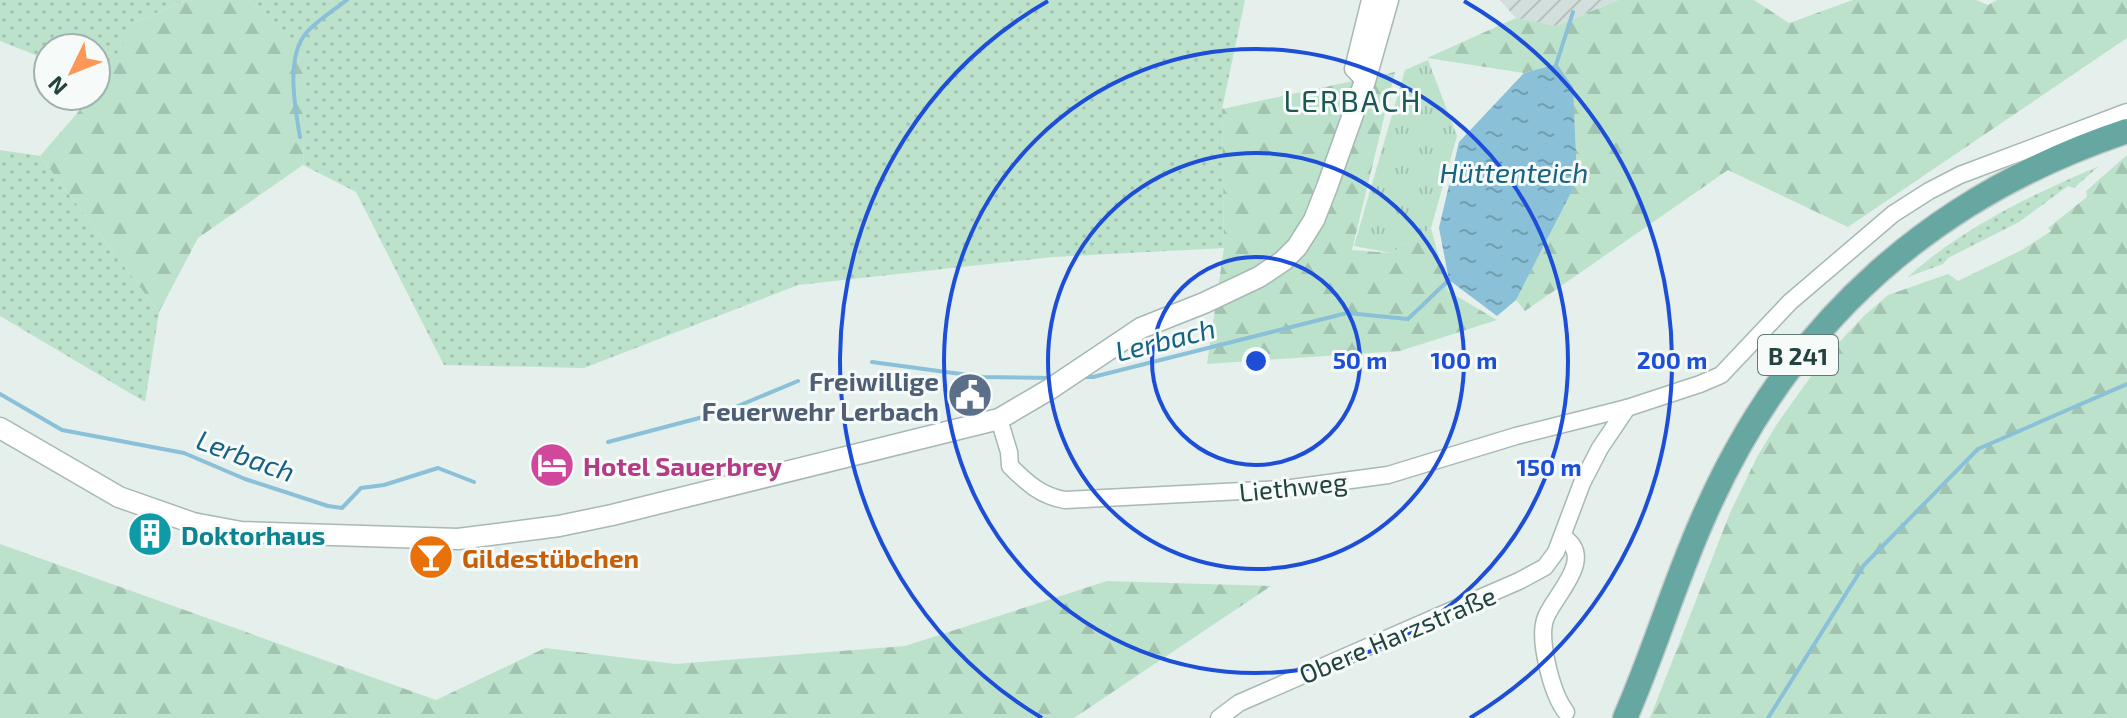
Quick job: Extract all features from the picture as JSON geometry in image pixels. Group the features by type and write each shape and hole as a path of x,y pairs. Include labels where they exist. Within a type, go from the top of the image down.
{"main road":[{"name":"B 241","path":"1625,718 1709,505 1757,413 1807,344 1848,299 1879,271 1960,210 2039,166 2127,131"},
{"name":"B 241","path":"1642,718 1723,511 1750,455 1819,354 1888,283 1941,241 2007,200 2127,147"}],"street":[{"path":"1365,81 1353,69 1370,0"},
{"path":"0,428 119,497 214,529 444,539 559,526 612,515 999,419 1141,328 1228,292 1283,261 1297,247 1314,220 1365,81 1388,0"},
{"path":"1627,408 1721,375 1790,302 1893,214 1929,191 1960,175 2127,112"},
{"name":"Liethweg","path":"999,419 1010,466 1031,487 1049,497 1065,500 1284,489 1388,475 1516,436 1627,408"},
{"name":"Obere Harzstraße","path":"1219,718 1239,703 1545,567 1563,537 1582,483 1600,448 1627,408"},
{"path":"1563,537 1572,543 1577,557 1573,570 1545,618 1542,635 1561,705 1566,712"}],"shaded area":[{"path":"1500,0 1619,0 1556,26 1516,18"}],"green space":[{"path":"0,0 187,0 135,22 112,66 112,32 32,32 32,54 0,41"},
{"path":"187,0 249,0 307,56 303,165 198,238 159,312 40,156 78,112 112,112 112,63 135,22"},
{"path":"249,0 1245,0 1222,109 1224,248 1053,257 798,285 584,368 444,365 356,192 303,165 306,56"},
{"path":"1619,0 1754,0 1789,23 1853,0 1976,0 1988,5 1997,0 2127,0 2127,38 1848,227 1728,170 1525,311 1516,300 1577,181 1557,64 1524,73 1427,58 1516,18 1556,26"},
{"path":"1428,60 1457,136 1431,228 1391,253 1354,246 1405,70"},
{"path":"1395,72 1352,250 1391,253 1431,228 1448,291 1497,320 1400,351 1207,364 1224,248 1222,109"},
{"path":"0,150 40,156 159,312 145,402 0,316"},
{"path":"2127,155 2127,718 1650,718 1730,513 1757,457 1824,358 1888,295 1948,274 1958,281 2022,250 2051,231 2048,228 2087,197 2086,191"},
{"path":"2099,166 2074,188 2068,186 2019,222 1948,258 1943,264 1908,277 1975,228"},
{"path":"0,544 436,700 545,648 675,664 905,646 1107,581 1271,586 1074,718 0,718"}],"water":[{"name":"Hüttenteich","path":"1557,64 1573,87 1577,181 1516,300 1497,316 1449,280 1439,228 1459,142 1524,73"}],"waterway":[{"path":"300,137 293,83 300,42 321,19 347,0"},
{"name":"Lerbach","path":"1556,65 1573,12"},
{"name":"Lerbach","path":"1082,377 1093,377 1347,313 1408,319 1452,277"},
{"name":"Lerbach","path":"872,362 983,377 1053,378"},
{"name":"Lerbach","path":"608,442 726,411 798,381"},
{"path":"1768,718 1864,565 1978,449 2127,384"},
{"name":"Lerbach","path":"0,394 62,430 184,453 245,479 328,506 342,508 361,488 384,485 438,468 474,482"}],"place":[{"name":"Freiwillige Feuerwehr Lerbach","path":"970,395"},
{"name":"Hotel Sauerbrey","path":"552,465"},
{"name":"Doktorhaus","path":"150,534"},
{"name":"Gildestübchen","path":"431,557"}],"district":[{"name":"LERBACH","path":"1353,100"}]}
